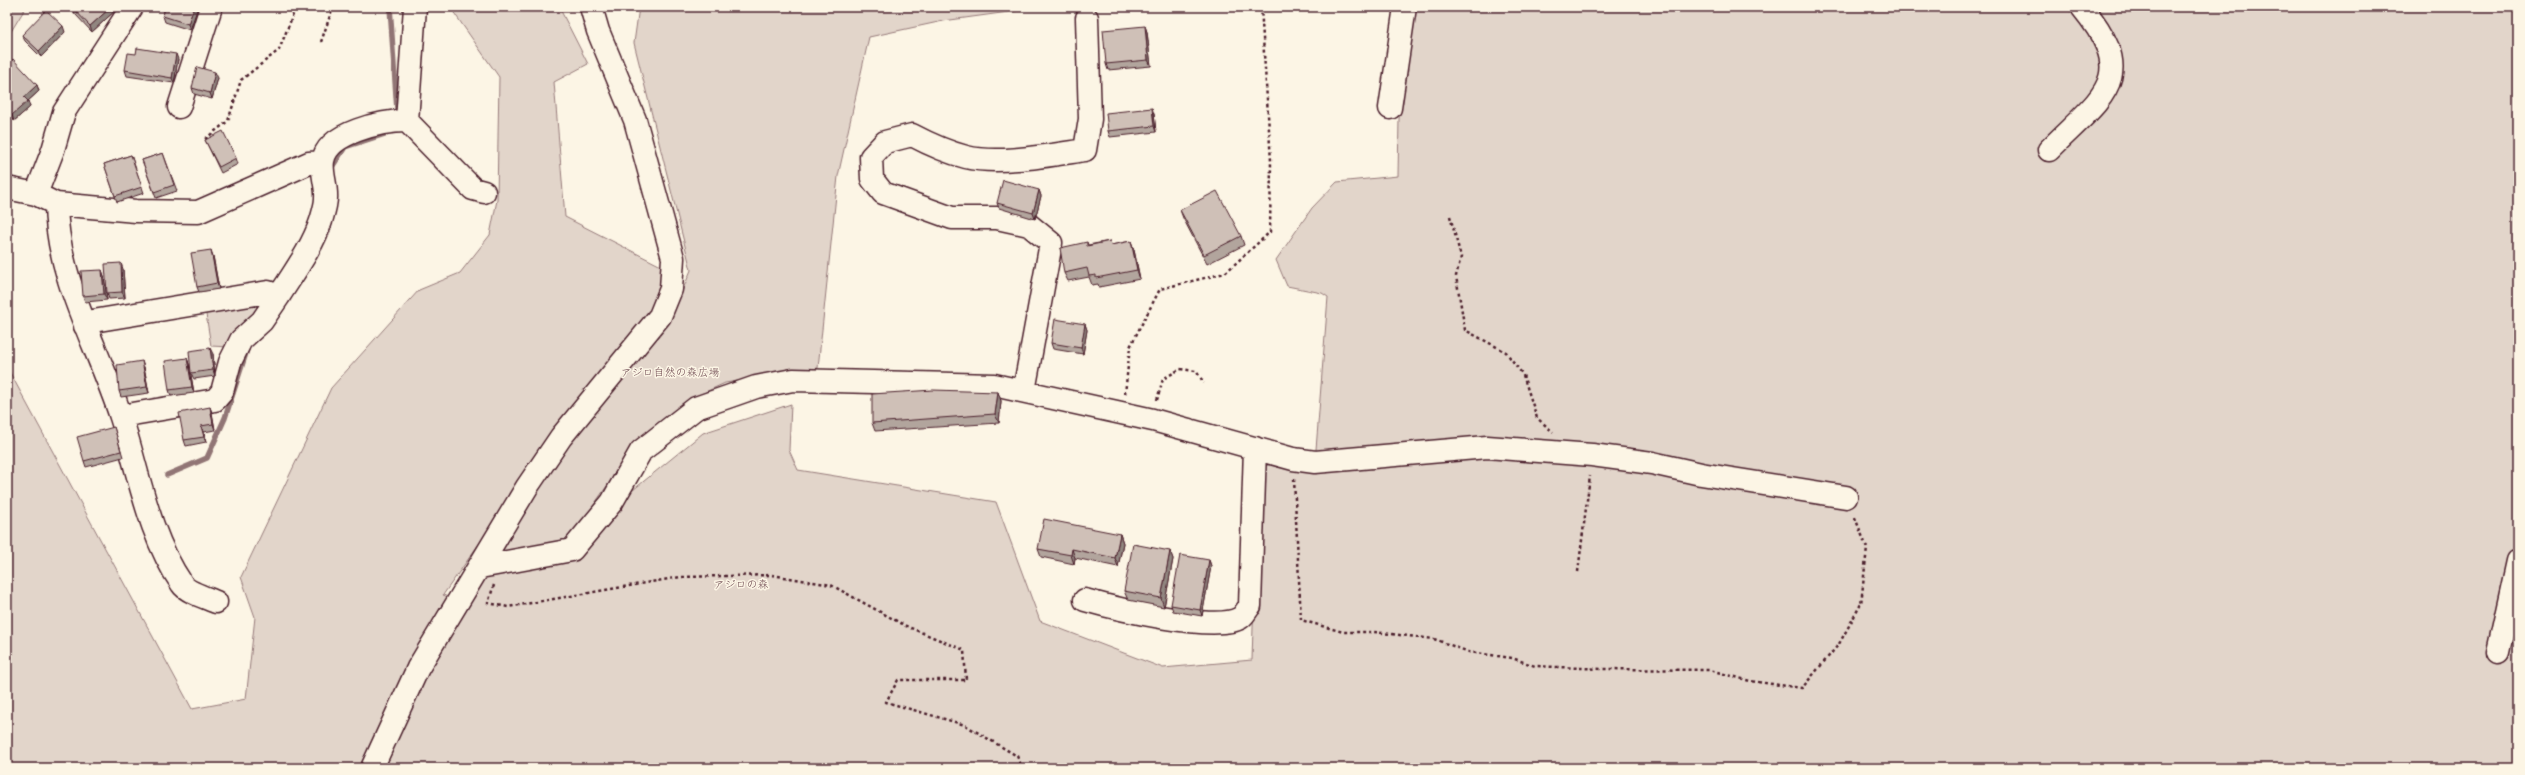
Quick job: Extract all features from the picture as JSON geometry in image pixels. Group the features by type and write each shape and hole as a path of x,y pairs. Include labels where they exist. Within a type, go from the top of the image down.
{"street":[{"path":"36,194 53,150 64,112 132,7"},
{"path":"179,106 211,7"},
{"path":"407,121 414,7"},
{"path":"372,768 418,668 534,476 560,437 660,316 671,289 673,258 635,120 598,31 591,7"},
{"path":"1390,108 1406,7"},
{"path":"2049,150 2106,92 2112,76 2112,54 2097,26 2082,7"},
{"path":"1024,391 1051,243 1028,225 997,218 952,218 883,193 872,179 871,157 885,142 912,135 932,145 967,157 1018,159 1085,150 1090,119 1088,18"},
{"path":"120,416 215,400 222,392 230,362 241,340 262,321 279,296 306,253 321,222 326,197 322,162 326,150 339,138 391,121 407,121 473,189 484,192"},
{"path":"7,188 36,194 56,204 136,211 198,212 309,163 322,162"},
{"path":"56,204 56,226 70,282 85,326 120,416 155,535 183,586 216,602"},
{"path":"85,326 93,321 268,292 279,296"},
{"path":"480,567 572,550 612,502 641,451 696,408 756,387 794,380 994,385 1153,420 1293,458 1315,462 1487,448 1592,455 1652,463 1701,474 1846,497"},
{"path":"1085,600 1131,613 1176,620 1224,622 1240,618 1250,606 1255,448"},
{"path":"2498,652 2518,561"}],"path":[{"path":"205,139 228,121 241,80 279,50 296,7"},
{"path":"322,42 333,7"},
{"path":"1122,413 1130,347 1160,289 1225,273 1270,232 1271,162 1261,7"},
{"path":"1450,216 1461,257 1456,276 1465,330 1506,352 1523,375 1537,418 1558,436 1562,453"},
{"path":"1153,420 1163,379 1180,369 1196,371 1204,383"},
{"path":"1578,572 1592,455"},
{"path":"1293,458 1301,620 1343,632 1374,632 1434,639 1469,652 1512,658 1535,666 1603,669 1710,670 1750,681 1802,688 1839,644 1861,604 1867,548 1846,497"},
{"path":"494,584 488,603 508,607 680,577 772,575 831,584 906,626 964,650 966,680 898,680 886,702 964,725 1017,756 1022,768"}],"green space":[{"path":"7,7 26,7 7,38"},
{"name":"アジロの森","path":"450,7 559,7 588,64 554,82 565,217 667,269 655,312 562,426 443,595 466,604 484,574 541,565 703,433 791,404 789,450 798,470 996,502 1040,621 1163,668 1252,660 1258,466 1315,462 1328,297 1322,293 1287,286 1276,260 1312,208 1337,182 1398,176 1399,119 1414,7 2518,7 2518,768 7,768 7,367 192,709 246,699 255,617 241,577 331,388 419,290 460,273 490,235 497,200 499,77"},
{"name":"アジロ自然の森広場","path":"639,7 1023,7 1016,11 943,21 869,37 838,176 818,368 725,383 686,401 633,448 569,541 491,556 541,480 606,394 669,323 691,270 634,43"},
{"path":"269,300 229,347 211,346 205,308"}],"building":[{"path":"111,7 90,26 73,8"},
{"path":"165,7 194,7 188,24 163,16"},
{"path":"46,10 63,26 39,51 22,35"},
{"path":"1145,26 1148,60 1106,64 1103,30"},
{"path":"137,48 176,54 172,78 125,70 128,53 136,54"},
{"path":"13,59 37,85 24,97 28,101 12,115 7,110 7,64"},
{"path":"197,67 215,72 210,93 192,88"},
{"path":"1152,108 1154,126 1108,131 1106,113"},
{"path":"223,131 236,158 219,167 205,140"},
{"path":"163,153 174,185 154,192 142,160"},
{"path":"131,155 142,187 115,196 104,164"},
{"path":"1003,180 1039,190 1033,213 997,203"},
{"path":"1217,191 1241,236 1204,255 1180,210"},
{"path":"1110,241 1111,245 1131,241 1137,270 1096,278 1096,275 1089,276 1087,268 1064,273 1060,248 1087,242 1087,246"},
{"path":"211,250 217,283 197,287 191,253"},
{"path":"121,263 122,292 107,293 105,264"},
{"path":"102,270 104,294 83,296 81,271"},
{"path":"1055,319 1085,324 1081,348 1051,343"},
{"path":"210,348 213,370 191,373 189,351"},
{"path":"187,358 192,387 169,390 165,361"},
{"path":"142,361 147,387 119,391 117,365"},
{"path":"933,390 998,392 995,414 872,423 872,394"},
{"path":"210,407 213,424 201,426 204,437 184,440 179,413"},
{"path":"114,427 121,451 84,461 77,437"},
{"path":"1044,519 1120,534 1115,558 1072,549 1071,555 1038,549"},
{"path":"1133,544 1170,551 1161,598 1124,591"},
{"path":"1180,555 1209,560 1200,610 1171,605"}],"waterway":[{"path":"390,7 397,110"},
{"path":"332,170 332,167 345,147 385,134"},
{"path":"167,475 207,458 225,418 247,350"}]}
